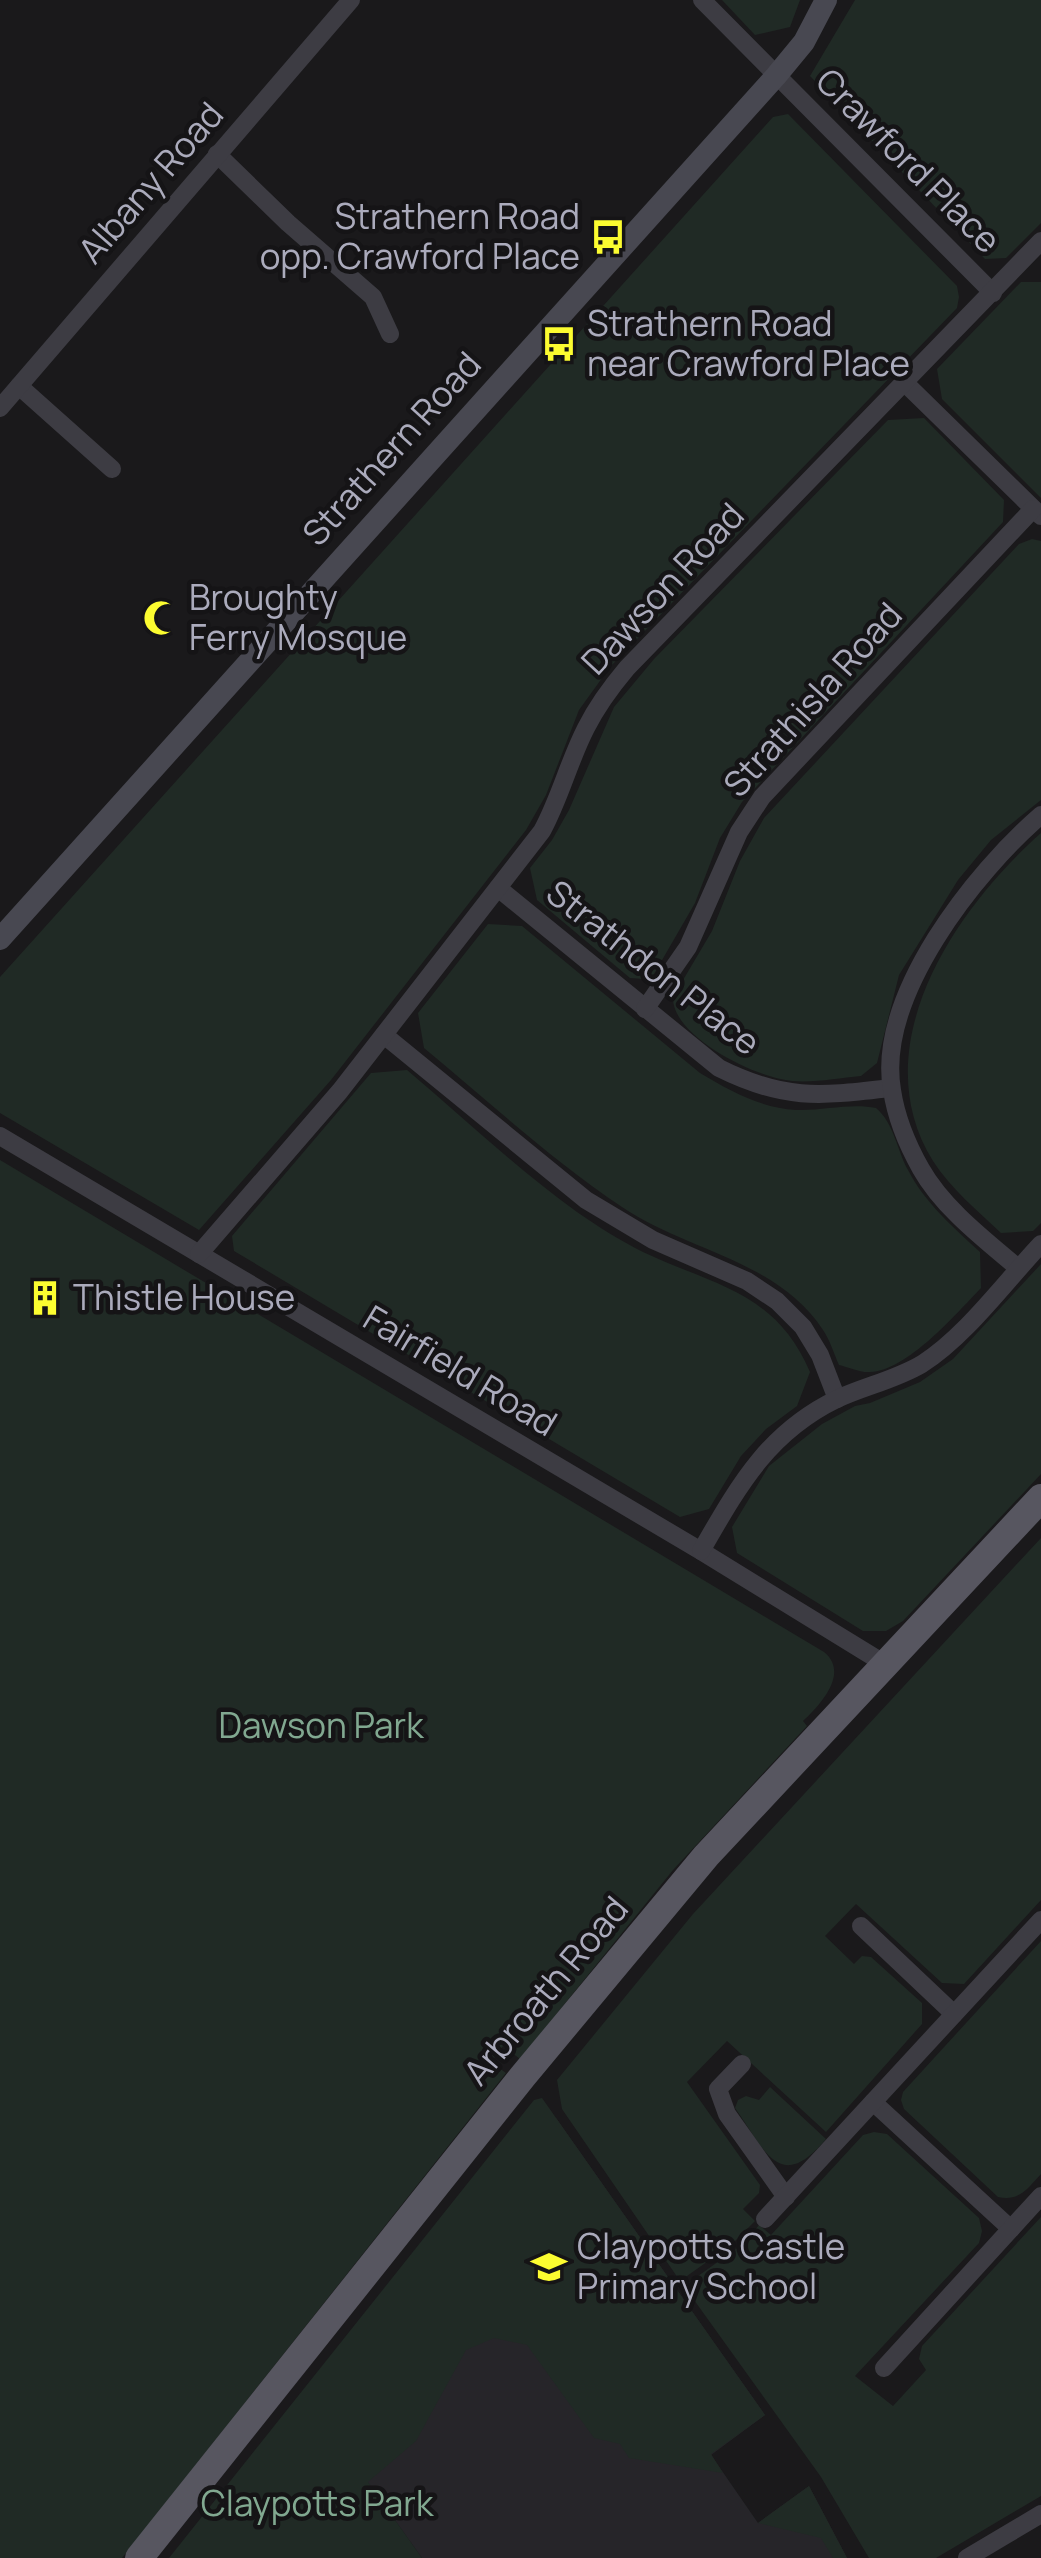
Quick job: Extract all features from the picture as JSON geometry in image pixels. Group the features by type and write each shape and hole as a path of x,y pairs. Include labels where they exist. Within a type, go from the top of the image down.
{"main road":[{"name":"Arbroath Road","path":"140,2558 499,2106 694,1870 1041,1498"}],"street":[{"name":"Albany Road","path":"0,408 351,0"},
{"name":"Crawford Place","path":"702,0 993,292"},
{"name":"Strathern Road","path":"0,939 776,76 804,42 826,0"},
{"path":"218,154 373,296 390,334"},
{"name":"Dawson Road","path":"200,1254 340,1091 542,831 559,800 584,732 602,699 627,668 1040,245"},
{"path":"905,383 1037,513"},
{"path":"19,386 112,469"},
{"name":"Strathisla Road","path":"645,1009 688,947 739,832 762,797 1037,513"},
{"path":"1018,1268 947,1202 922,1172 904,1133 891,1088 893,1044 904,1001 954,909 994,858 1041,815"},
{"name":"Strathdon Place","path":"498,888 718,1068 750,1084 788,1094 823,1096 891,1088"},
{"path":"384,1035 586,1200 652,1240 747,1281 778,1301 803,1327 820,1355 837,1399"},
{"name":"Fairfield Road","path":"0,1136 885,1664"},
{"path":"701,1551 748,1472 772,1443 800,1420 837,1399 900,1376 923,1363 947,1345 1041,1244"},
{"path":"766,2219 1041,1920"},
{"path":"861,1926 954,2014"},
{"path":"742,2064 718,2089 727,2114 786,2197"},
{"path":"873,2102 1012,2229"},
{"path":"884,2368 1041,2196"},
{"path":"967,2558 1041,2514"}],"shaded area":[{"name":"Claypotts Castle Primary School","path":"556,2118 765,2415 711,2455 758,2523 809,2486 847,2558 422,2558 320,2416"}],"green space":[{"path":"722,0 800,0 790,27 755,35"},
{"path":"855,0 1041,0 1041,223 1006,258 985,259 810,76"},
{"path":"788,114 957,286 957,308 610,667 579,710 546,795 526,830 331,1080 199,1230 0,1113 0,977 773,117"},
{"path":"1021,282 1041,282 1041,498 942,399 937,369"},
{"path":"924,418 1004,500 1003,522 742,802 720,838 695,903 654,974 644,979 630,978 537,900 530,868 569,810 614,707 654,659 888,420"},
{"path":"1032,539 1041,541 1041,800 991,840 958,880 899,975 877,1063 861,1076 792,1081 758,1072 718,1052 686,1026 676,1012 673,997 712,931 740,861 764,818 1019,544"},
{"path":"1041,833 1041,1223 1033,1231 1001,1233 956,1190 933,1161 914,1117 908,1072 913,1027 928,982 950,940 978,900"},
{"path":"488,924 522,926 700,1073 734,1092 783,1109 876,1108 887,1121 908,1170 923,1193 980,1252 981,1288 915,1352 884,1369 859,1371 839,1365 823,1330 804,1306 781,1287 647,1222 596,1189 424,1048 418,1013"},
{"path":"407,1070 577,1212 643,1252 740,1294 761,1307 796,1345 810,1372 797,1406 766,1429 741,1456 709,1509 680,1517 234,1251 232,1236 371,1073"},
{"name":"Dawson Park","path":"0,1160 824,1652 834,1669 830,1688 803,1721 807,1726 673,1870 520,2059 503,2046 491,2062 506,2073 122,2558 0,2558"},
{"path":"1041,1264 1041,1474 903,1621 886,1631 863,1631 737,1553 732,1527 769,1466 822,1424 855,1406 920,1382 953,1359"},
{"path":"1041,1538 1041,1900 964,1984 942,1983 856,1904 825,1936 854,1964 862,1956 871,1957 922,2003 922,2024 826,2132 727,2041 687,2082 760,2185 759,2193 743,2209 755,2221 732,2244 680,2281 562,2109 557,2080 693,1914"},
{"path":"1041,1941 1041,2174 1017,2196 998,2197 904,2109 901,2100 903,2092"},
{"path":"770,2087 826,2139 796,2164 784,2165 774,2160 735,2108 738,2100 746,2096 759,2100"},
{"name":"Claypotts Park","path":"542,2098 765,2415 711,2454 723,2473 629,2458 620,2444 594,2438 527,2345 494,2338 466,2350 416,2441 368,2482 422,2558 169,2558 534,2100"},
{"path":"887,2134 979,2218 982,2231 979,2243 855,2376 893,2406 926,2370 919,2359 922,2346 1041,2217 1041,2496 936,2558 869,2558 821,2477 684,2286 743,2244 759,2225 771,2235 863,2135"},
{"path":"809,2486 847,2558 833,2558 821,2538 758,2523"}],"place":[{"name":"Strathern Road opp. Crawford Place","path":"608,237"},
{"name":"Strathern Road near Crawford Place","path":"559,344"},
{"name":"Broughty Ferry Mosque","path":"161,618"},
{"name":"Thistle House","path":"45,1298"},
{"name":"Claypotts Castle Primary School","path":"549,2267"}]}
